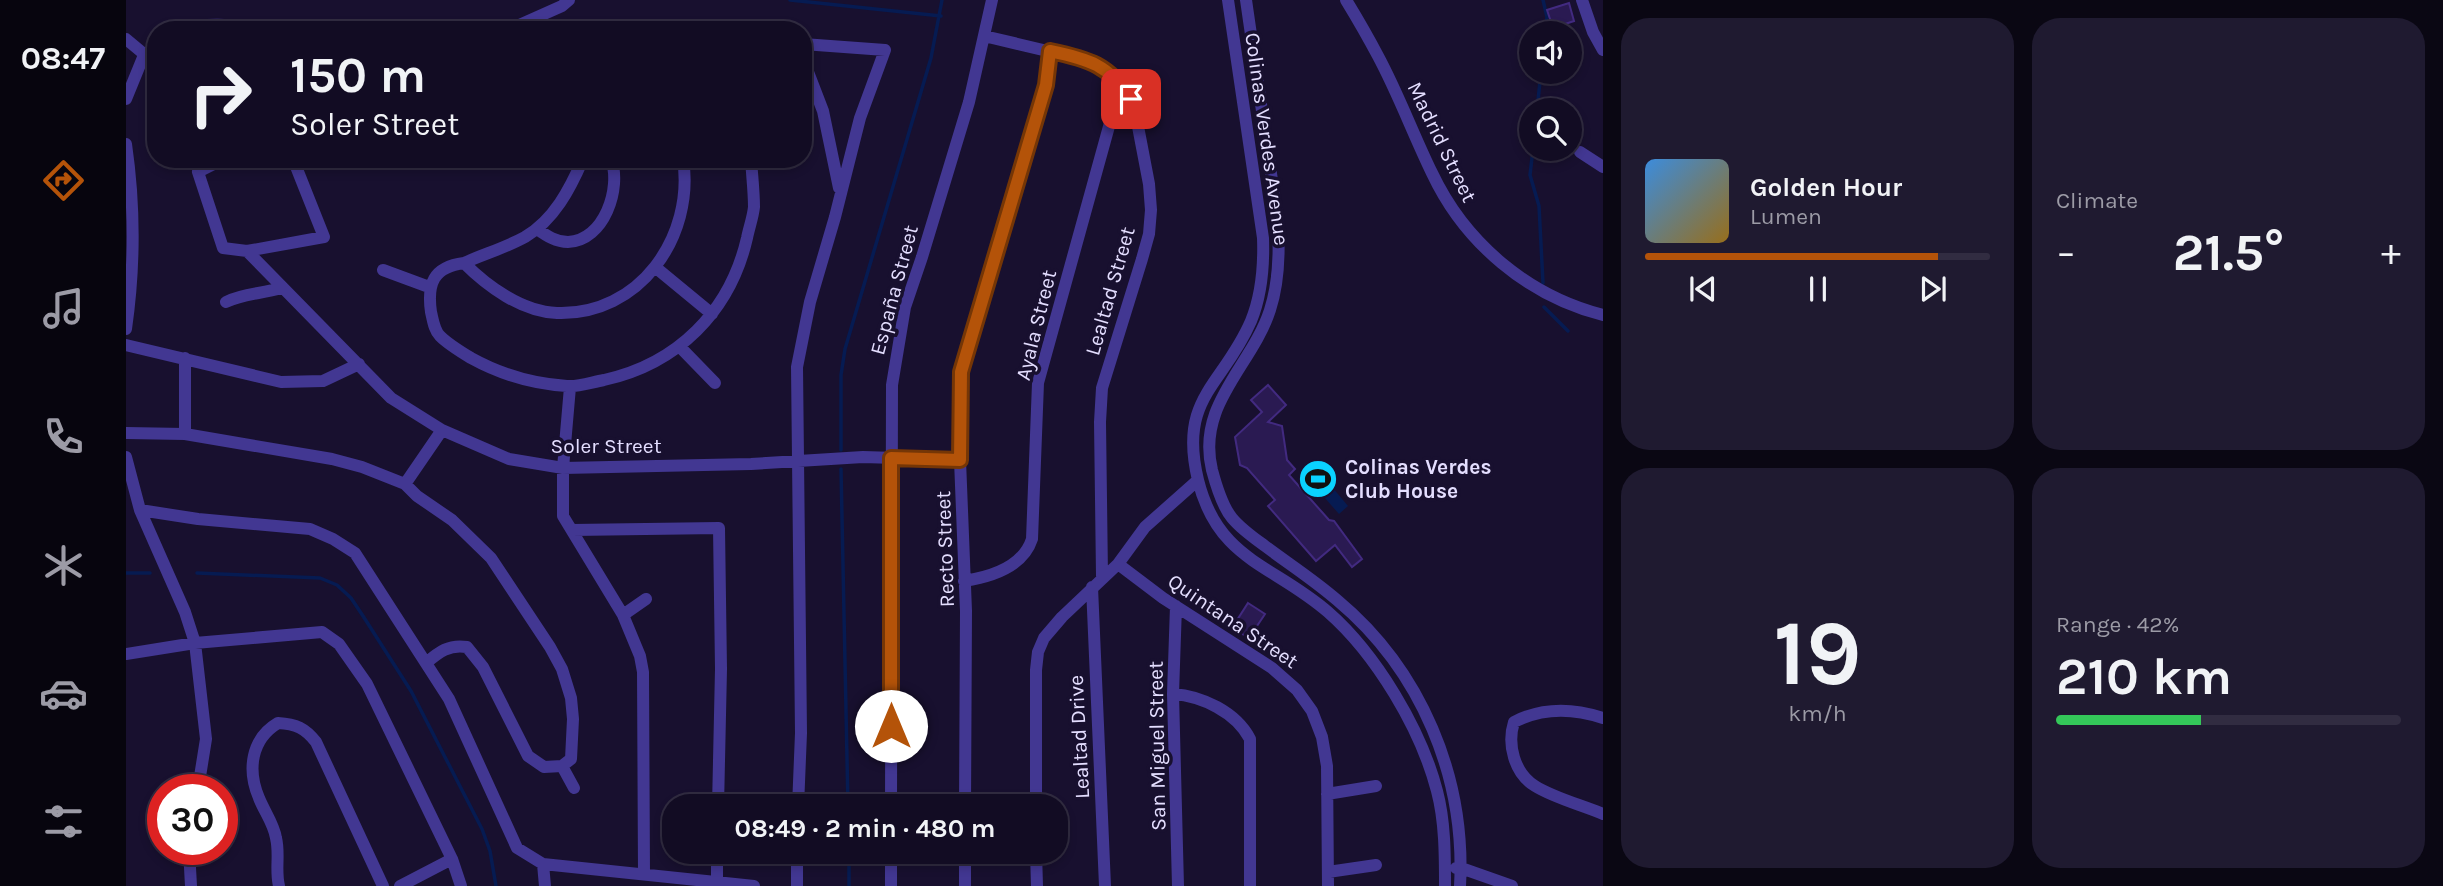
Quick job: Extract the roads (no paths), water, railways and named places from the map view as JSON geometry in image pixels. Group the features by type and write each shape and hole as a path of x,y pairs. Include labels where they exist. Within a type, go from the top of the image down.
{"street":[{"path":"528,21 562,6 569,0"},
{"name":"España Street","path":"891,794 892,385 905,307 968,102 992,0"},
{"name":"Colinas Verdes Avenue","path":"1228,0 1263,238 1264,261 1259,297 1251,321 1200,405 1193,431 1193,453 1198,480 1205,504 1227,540 1328,612 1363,650 1384,678 1415,732 1437,790 1442,814 1445,886"},
{"name":"Colinas Verdes Avenue","path":"1247,0 1277,215 1278,278 1270,310 1255,343 1222,394 1213,419 1209,439 1211,468 1220,496 1232,518 1254,538 1338,601 1390,654 1417,695 1432,725 1451,780 1457,810 1460,886"},
{"name":"Madrid Street","path":"1346,0 1379,57 1433,175 1462,224 1501,263 1528,284 1573,307 1603,315"},
{"path":"1582,0 1593,32 1603,50"},
{"name":"Lealtad Street","path":"984,36 1094,62 1121,83 1131,99 1136,116 1149,184 1151,210 1149,234 1102,388 1102,576"},
{"path":"126,39 147,57"},
{"path":"799,794 801,733 797,367 810,302 860,118 885,50 812,45"},
{"name":"Recto Street","path":"965,794 961,372 1046,85 1050,51"},
{"path":"126,99 147,53"},
{"name":"Ayala Street","path":"964,581 987,578 1012,565 1025,556 1032,539 1038,383 1121,83"},
{"path":"812,84 826,122 840,195"},
{"path":"126,144 133,201 134,257 126,329"},
{"path":"1582,153 1603,167"},
{"path":"206,168 198,172 223,248 247,251 324,237 297,168"},
{"path":"579,168 558,207 537,229 523,238 437,273 429,288 433,322 439,335 453,346 470,357 523,379 570,387 624,376 665,357 712,314 727,293 741,261 754,208 752,168"},
{"path":"537,229 548,236 568,242 577,241 594,229 611,204 615,177 613,168"},
{"path":"464,263 496,290 534,309 555,313 593,310 611,303 627,293 656,267 667,249 682,209 684,168"},
{"name":"Soler Street","path":"247,251 391,398 442,430 509,459 563,468 751,464 863,457 960,460"},
{"path":"656,267 712,314"},
{"path":"383,270 429,288"},
{"path":"226,302 240,295 261,294 281,288"},
{"path":"126,345 281,382 323,381 342,374 359,363"},
{"path":"679,345 715,383"},
{"path":"185,358 185,434"},
{"path":"570,387 563,468 563,516 623,615 640,656 643,672 644,873"},
{"path":"405,484 442,430"},
{"path":"126,433 185,434 332,459 362,467 405,484 417,496 452,520 491,558 562,669 571,698 573,732 570,758 562,766 544,767 528,756 483,667 467,647 456,645 441,651 426,663"},
{"path":"126,457 140,510 195,643 206,739 200,774"},
{"path":"1036,794 1036,670 1038,652 1044,638 1102,576 1118,564 1145,527 1198,480"},
{"path":"140,510 198,519 310,529 333,538 355,553 449,699 517,848 543,864 754,886"},
{"path":"572,530 719,528 721,669 718,794"},
{"name":"Quintana Street","path":"1118,564 1176,606 1263,662 1297,690 1312,711 1322,737 1327,766 1328,886"},
{"name":"Lealtad Drive","path":"1091,587 1105,886"},
{"path":"623,615 646,599"},
{"name":"San Miguel Street","path":"1176,606 1173,694 1178,886"},
{"path":"126,654 195,643 322,632 339,644 368,684 452,859 461,886"},
{"path":"1173,694 1190,695 1208,702 1234,719 1245,729 1250,739 1250,886"},
{"path":"1603,718 1581,711 1554,710 1529,714 1514,722 1510,735 1512,752 1520,772 1534,786 1603,814"},
{"path":"279,886 276,873 276,837 252,779 253,756 259,738 278,723 295,724 308,732 316,742 383,886"},
{"path":"562,766 574,788"},
{"path":"1327,794 1376,786"},
{"path":"400,886 452,859"},
{"path":"543,864 545,886"},
{"path":"717,883 718,864"},
{"path":"797,864 797,886"},
{"path":"891,864 891,886"},
{"path":"965,864 965,886"},
{"path":"1036,864 1037,886"},
{"path":"190,865 191,886"},
{"path":"1328,872 1376,865"},
{"path":"1445,869 1461,868 1512,886"}],"water":[{"path":"1327,481 1348,506 1339,514 1317,489"}],"waterway":[{"path":"790,0 941,16"},
{"path":"841,450 841,375 845,349 931,58 942,0"},
{"path":"1543,0 1546,21"},
{"path":"1538,98 1540,84"},
{"path":"1532,161 1530,175 1539,206 1543,283"},
{"path":"1544,307 1568,331"},
{"path":"841,469 848,794"},
{"path":"126,573 150,573"},
{"path":"197,573 320,578 337,585 351,598 411,691 482,829 490,851 496,886"},
{"path":"849,864 849,886"}],"place":[{"name":"Colinas Verdes Club House","path":"1318,479"}]}
